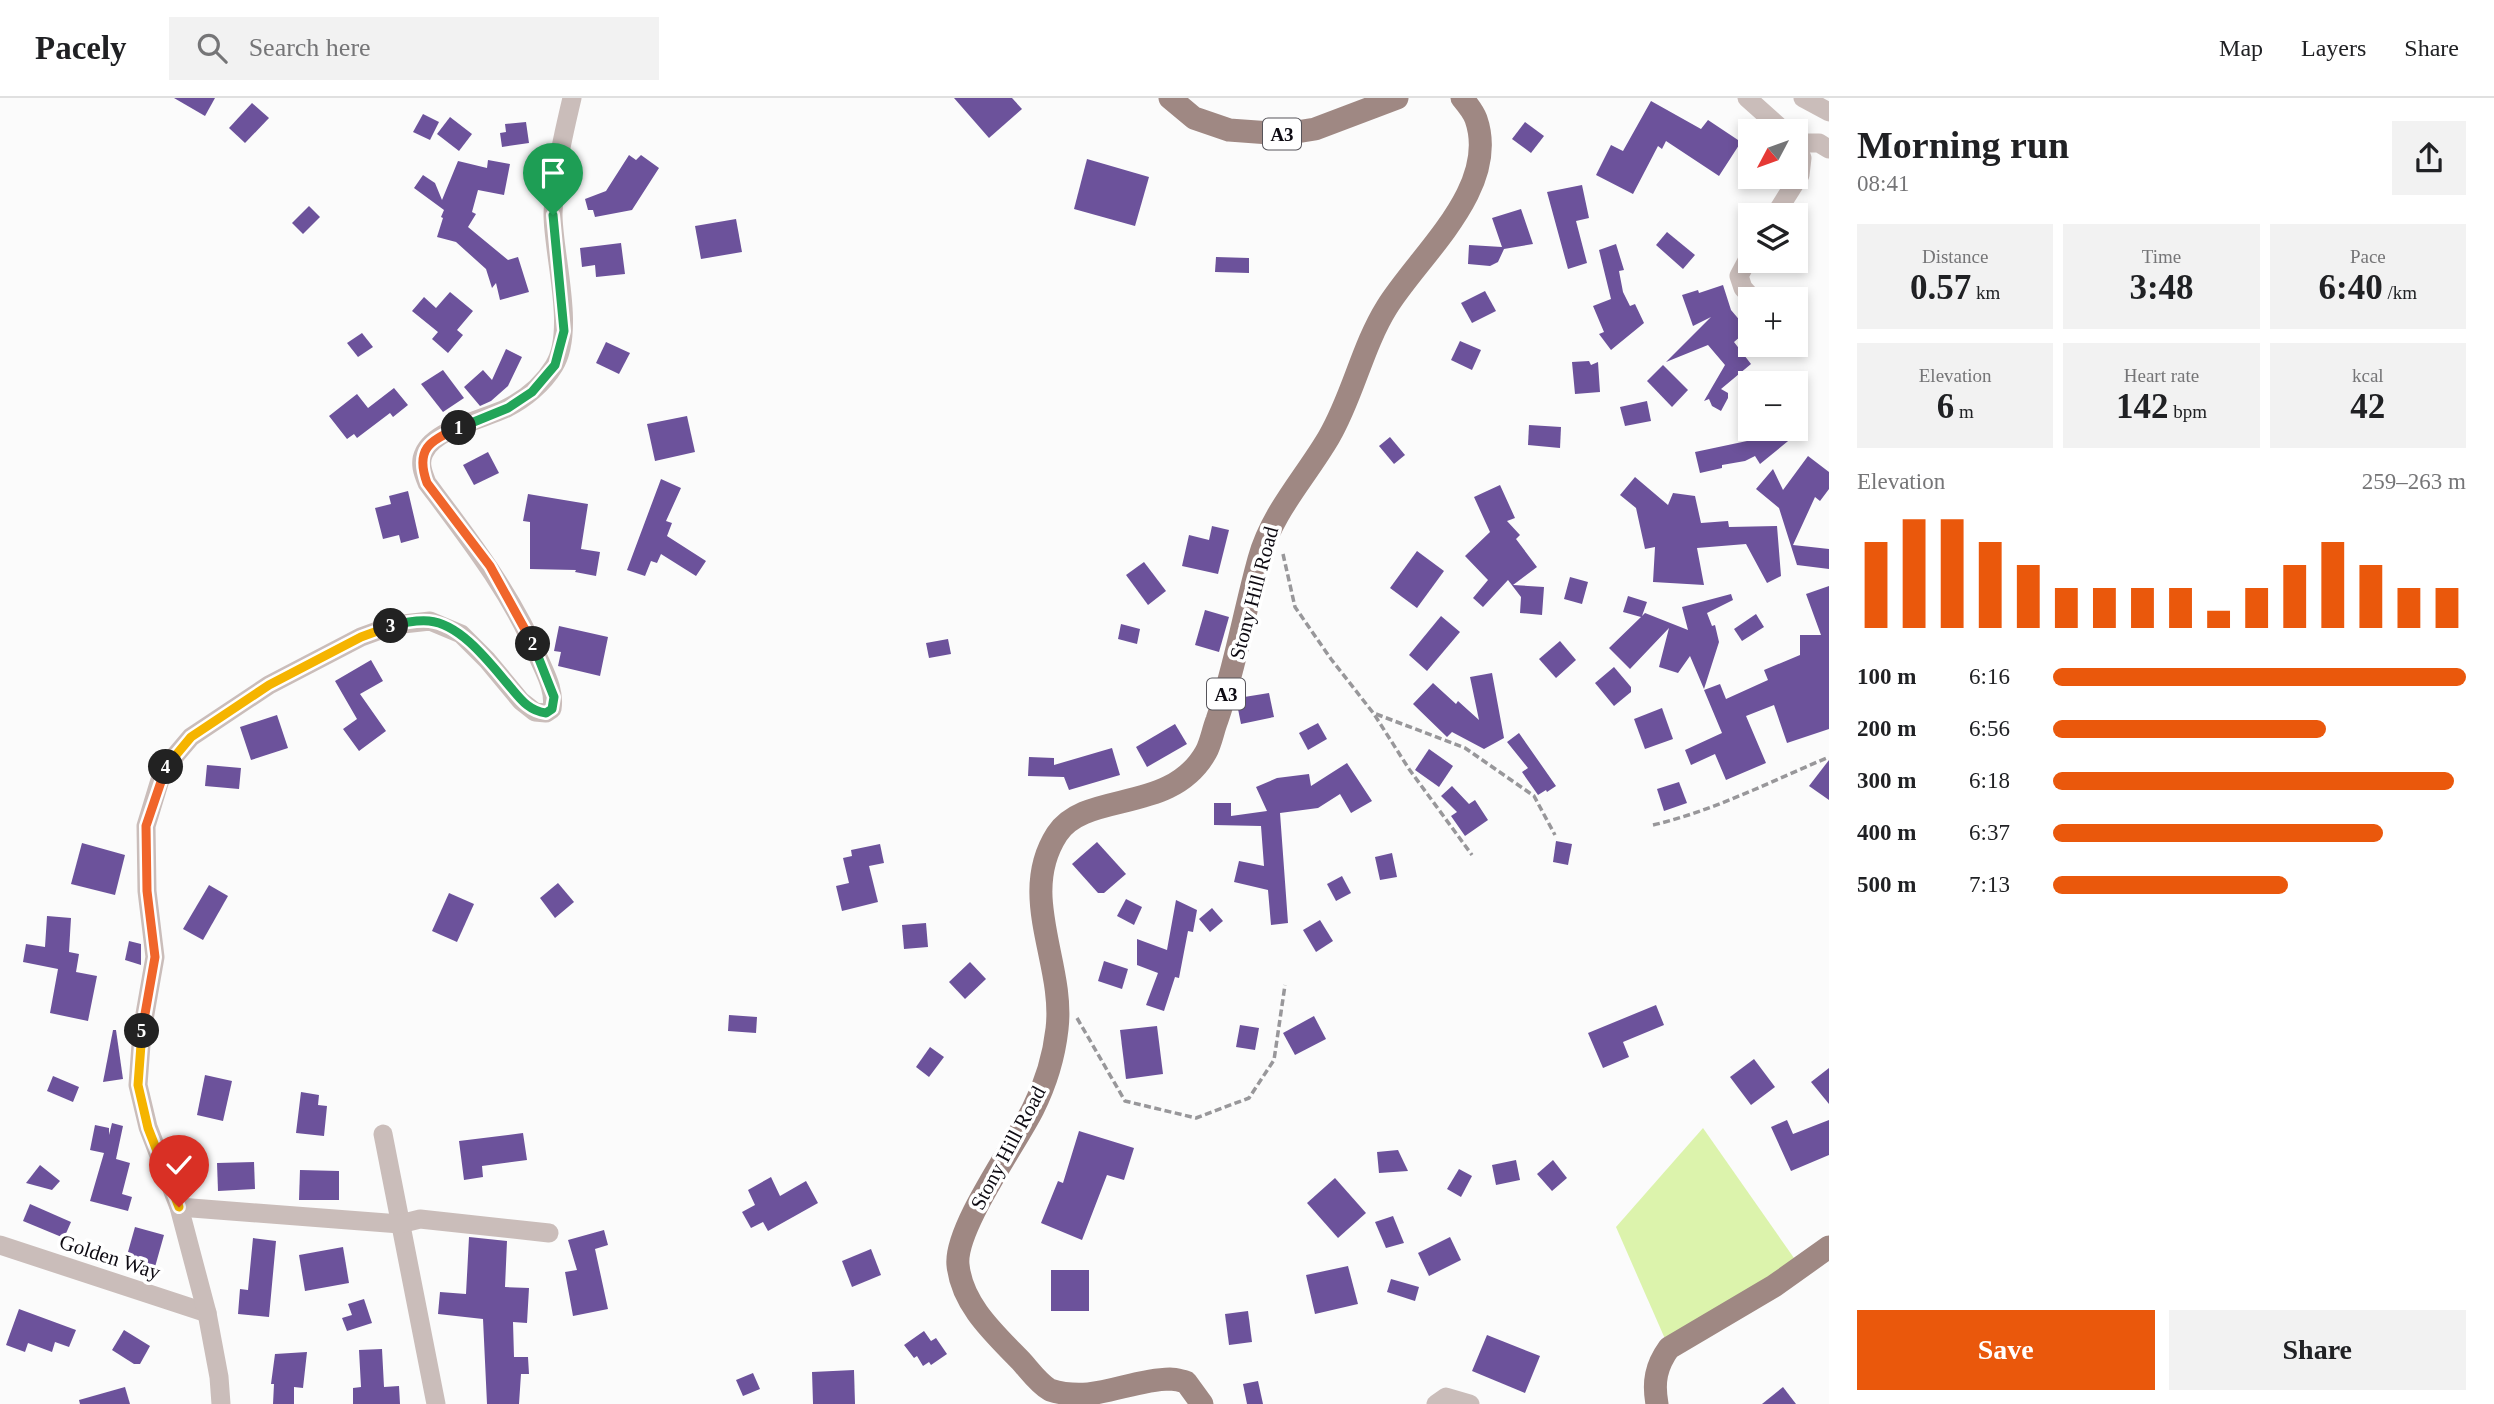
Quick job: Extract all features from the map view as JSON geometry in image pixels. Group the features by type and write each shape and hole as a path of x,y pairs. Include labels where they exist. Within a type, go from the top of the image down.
{"main road":[{"name":"A3","path":"1170,98 1194,118 1229,130 1284,134 1315,129 1397,98"},
{"name":"Stony Hill Road","path":"1202,1404 1186,1382 1170,1379 1101,1399 1072,1401 1047,1389 981,1319 964,1286 957,1262 962,1234 1034,1107 1044,1082 1057,1029 1057,983 1041,918 1040,892 1045,861 1059,831 1082,813 1155,794 1185,777 1205,753 1230,683 1259,556 1274,518 1331,434 1385,309 1458,211 1476,176 1481,145 1475,116 1462,98"},
{"path":"1657,1404 1655,1376 1660,1360 1669,1348 1774,1286 1829,1247"}],"street":[{"path":"221,1404 219,1377 207,1313 179,1207 148,1128 138,1085 142,1031 155,957 147,891 146,826 163,770 191,737 269,685 361,637 394,625 430,621 461,634 488,660 521,701 535,712 546,713 552,709 554,697 530,637 490,566 427,483 421,467 423,453 432,441 508,408 532,392 555,365 564,331 553,215 557,165 572,98"},
{"path":"1747,98 1771,119"},
{"path":"1803,98 1829,113"},
{"path":"1808,143 1819,143 1829,149"},
{"path":"383,1134 436,1404"},
{"path":"179,1207 400,1224 420,1219 549,1233"},
{"name":"Golden Way","path":"0,1245 207,1313"},
{"path":"1436,1404 1446,1397 1470,1404"}],"path":[{"path":"1274,518 1295,607 1374,714 1409,769 1472,855"},
{"path":"1374,714 1465,748 1534,796 1555,835"},
{"path":"1653,825 1671,821 1829,757"},
{"path":"1057,983 1125,1101 1196,1118 1249,1098 1274,1060 1285,985"}],"green space":[{"path":"1703,1128 1801,1268 1669,1348 1616,1227"}],"building":[{"path":"174,98 215,98 205,116"},
{"path":"954,98 1012,98 1022,109 989,138"},
{"path":"1651,101 1701,129 1708,120 1738,140 1738,147 1719,176 1666,141 1662,149 1658,146 1633,194 1596,175 1611,145 1623,151"},
{"path":"252,103 269,118 245,143 229,128"},
{"path":"423,114 439,122 430,140 413,132"},
{"path":"450,117 472,134 459,151 437,134"},
{"path":"526,122 529,143 502,147 500,133 506,132 505,124"},
{"path":"1525,122 1544,136 1531,153 1512,139"},
{"path":"629,155 636,160 641,155 659,168 632,210 595,217 593,210 588,210 585,199 606,191"},
{"path":"1087,159 1149,177 1135,226 1074,209"},
{"path":"488,160 510,164 504,195 478,190 472,212 476,214 468,227 508,260 518,257 529,292 500,300 496,283 492,288 486,269 456,242 437,237 444,210 414,188 423,175 435,183 442,200 458,161 487,168"},
{"path":"1582,185 1589,218 1576,221 1587,263 1568,269 1547,192"},
{"path":"309,206 320,217 303,234 292,223"},
{"path":"1521,209 1533,244 1504,249 1498,262 1490,266 1468,264 1469,245 1502,247 1492,218"},
{"path":"736,219 742,252 701,259 695,226"},
{"path":"1667,232 1695,255 1683,269 1656,245"},
{"path":"621,243 625,274 596,277 595,265 582,267 580,248"},
{"path":"1616,244 1624,270 1619,271 1623,292 1630,306 1635,304 1644,323 1611,350 1599,334 1604,332 1593,306 1611,299 1599,250"},
{"path":"1216,257 1249,258 1249,273 1215,272"},
{"path":"1723,285 1731,310 1738,318 1738,339 1734,342 1738,347 1738,357 1746,357 1751,364 1743,371 1738,371 1738,375 1721,389 1728,393 1728,398 1721,411 1712,406 1709,399 1704,401 1725,365 1708,345 1666,362 1711,317 1693,326 1682,295 1698,290 1699,293"},
{"path":"1485,291 1496,311 1472,323 1461,303"},
{"path":"450,292 473,311 457,330 463,335 448,353 432,339 438,332 412,311 424,297 436,308"},
{"path":"362,333 373,347 358,357 347,343"},
{"path":"1460,341 1481,350 1472,370 1451,360"},
{"path":"606,342 630,353 619,374 596,363"},
{"path":"506,349 522,357 508,386 491,401 480,406 464,387 483,370 492,380"},
{"path":"1589,361 1591,365 1598,362 1600,392 1575,394 1572,362"},
{"path":"1663,365 1688,390 1672,407 1647,381"},
{"path":"443,370 464,398 443,412 421,384"},
{"path":"394,388 408,405 393,417 390,413 357,438 354,434 347,439 329,416 357,394 368,408"},
{"path":"1647,401 1651,421 1625,426 1620,407"},
{"path":"687,416 695,452 655,461 647,424"},
{"path":"1529,425 1561,427 1560,448 1528,445"},
{"path":"1390,437 1405,455 1394,464 1379,446"},
{"path":"1747,441 1788,441 1760,464 1755,456 1700,473 1695,452"},
{"path":"488,452 499,473 474,485 463,465"},
{"path":"1808,456 1829,472 1829,489 1820,501 1815,497 1793,545 1829,549 1829,569 1797,565 1779,508 1756,489 1773,469 1783,490"},
{"path":"1635,477 1668,505 1673,493 1695,496 1701,523 1728,521 1729,527 1777,526 1781,576 1767,583 1746,544 1697,548 1704,585 1653,582 1655,547 1645,549 1636,508 1620,495"},
{"path":"661,479 681,488 666,521 672,523 667,536 706,561 696,576 661,554 657,563 651,561 645,576 627,570"},
{"path":"1500,485 1515,518 1507,521 1520,535 1516,539 1537,567 1513,585 1544,587 1542,615 1520,613 1521,597 1508,580 1483,607 1473,598 1488,580 1465,556 1490,532 1474,497"},
{"path":"408,491 419,538 401,543 399,535 383,539 375,508 391,504 389,496"},
{"path":"528,494 588,504 581,549 600,552 596,576 575,572 576,570 530,569 530,522 523,521"},
{"path":"1212,526 1229,530 1218,574 1182,566 1189,535 1209,540"},
{"path":"1417,551 1444,571 1417,608 1390,588"},
{"path":"1144,562 1166,591 1148,605 1126,575"},
{"path":"1570,577 1588,582 1582,604 1564,599"},
{"path":"1829,586 1829,729 1787,743 1774,705 1746,716 1766,763 1726,780 1715,754 1691,765 1685,750 1722,733 1704,690 1720,684 1726,699 1768,680 1764,670 1800,655 1800,635 1821,635 1806,594"},
{"path":"1731,594 1733,600 1707,613 1712,626 1715,625 1719,642 1704,689 1690,656 1678,673 1659,667 1669,628 1630,669 1609,648 1641,617 1623,612 1628,596 1647,602 1642,616 1645,613 1688,630 1682,607"},
{"path":"1205,610 1229,617 1219,652 1195,645"},
{"path":"1756,614 1764,627 1742,641 1734,629"},
{"path":"1441,616 1460,632 1427,671 1409,655"},
{"path":"1121,624 1140,629 1137,644 1118,639"},
{"path":"559,626 608,637 600,676 558,666 561,652 554,651"},
{"path":"948,639 951,654 929,658 926,643"},
{"path":"1560,641 1576,660 1556,678 1539,659"},
{"path":"371,660 383,681 360,694 386,731 359,751 343,729 357,719 335,681"},
{"path":"1614,667 1631,687 1631,692 1614,706 1595,683"},
{"path":"1492,673 1504,738 1484,749 1452,732 1447,737 1413,704 1433,683 1479,720 1470,677"},
{"path":"1269,693 1274,717 1241,724 1238,698"},
{"path":"1662,708 1673,739 1645,749 1634,719"},
{"path":"277,715 288,748 251,760 240,727"},
{"path":"1318,723 1327,739 1308,750 1299,733"},
{"path":"1175,724 1187,744 1147,767 1136,747"},
{"path":"1519,733 1556,786 1547,792 1546,790 1538,795 1522,772 1528,768 1507,742"},
{"path":"1112,748 1120,775 1069,790 1064,777 1028,776 1029,757 1054,758 1054,765"},
{"path":"1429,749 1453,766 1439,787 1415,770"},
{"path":"1829,760 1829,800 1809,786"},
{"path":"1347,763 1372,801 1351,813 1340,794 1318,808 1280,813 1288,923 1271,925 1268,890 1234,882 1239,861 1264,866 1261,826 1214,825 1214,803 1231,803 1231,816 1267,811 1256,787 1277,778 1309,774 1311,786"},
{"path":"207,765 241,768 239,789 205,786"},
{"path":"1679,782 1687,803 1664,811 1657,789"},
{"path":"1452,786 1469,804 1475,800 1488,820 1465,836 1451,816 1457,812 1441,796"},
{"path":"1556,841 1572,844 1568,865 1553,862"},
{"path":"1097,842 1126,874 1104,893 1098,893 1072,864"},
{"path":"82,843 125,855 115,895 71,884"},
{"path":"880,844 884,863 869,866 878,902 842,911 836,886 849,883 843,858 852,856 851,850"},
{"path":"1392,853 1397,877 1380,880 1375,857"},
{"path":"1342,876 1351,893 1336,901 1327,884"},
{"path":"558,883 574,902 555,918 540,898"},
{"path":"209,885 228,896 203,940 183,929"},
{"path":"449,893 474,904 457,942 432,931"},
{"path":"1126,899 1142,907 1134,925 1117,916"},
{"path":"1176,900 1197,910 1193,932 1188,931 1179,978 1175,977 1164,1011 1146,1005 1158,973 1137,965 1137,939 1167,950"},
{"path":"1212,908 1223,921 1210,932 1199,919"},
{"path":"47,916 71,918 69,952 79,954 76,972 97,976 88,1021 50,1013 58,969 23,962 26,944 45,947"},
{"path":"1320,920 1333,941 1316,952 1303,930"},
{"path":"926,923 928,947 904,949 902,925"},
{"path":"129,941 141,944 141,965 125,960"},
{"path":"1104,961 1128,969 1122,989 1098,981"},
{"path":"970,962 986,979 965,999 949,982"},
{"path":"1656,1005 1664,1025 1623,1042 1629,1057 1603,1068 1588,1033"},
{"path":"729,1015 757,1017 756,1033 728,1031"},
{"path":"1314,1016 1326,1039 1295,1055 1283,1033"},
{"path":"1240,1025 1259,1028 1255,1050 1236,1047"},
{"path":"1157,1026 1163,1074 1126,1079 1120,1030"},
{"path":"113,1030 116,1030 123,1079 103,1082"},
{"path":"930,1047 944,1057 929,1077 916,1067"},
{"path":"1754,1059 1775,1087 1751,1105 1730,1077"},
{"path":"1829,1068 1829,1104 1811,1082"},
{"path":"205,1075 232,1081 223,1121 197,1115"},
{"path":"53,1076 79,1087 73,1102 47,1091"},
{"path":"301,1092 319,1095 318,1105 327,1106 324,1136 296,1133"},
{"path":"1787,1120 1793,1134 1829,1120 1829,1155 1791,1171 1771,1127"},
{"path":"112,1123 123,1126 116,1159 130,1163 122,1194 132,1197 128,1211 90,1201 104,1153 90,1150 95,1125 109,1128 109,1135"},
{"path":"1079,1131 1134,1148 1124,1180 1107,1175 1082,1240 1041,1223 1058,1181 1063,1183"},
{"path":"523,1133 527,1160 482,1166 483,1177 464,1180 459,1141"},
{"path":"1398,1150 1408,1171 1379,1173 1377,1152"},
{"path":"1516,1160 1520,1180 1496,1185 1492,1165"},
{"path":"1553,1160 1567,1178 1552,1191 1537,1174"},
{"path":"254,1162 255,1189 218,1191 217,1163"},
{"path":"40,1165 60,1181 52,1190 26,1183"},
{"path":"1459,1169 1472,1176 1461,1197 1447,1189"},
{"path":"300,1170 339,1171 339,1200 299,1200"},
{"path":"771,1177 780,1196 806,1181 818,1203 768,1231 763,1222 751,1228 742,1212 755,1205 748,1190"},
{"path":"1335,1178 1366,1213 1338,1238 1307,1203"},
{"path":"30,1204 71,1222 64,1238 23,1221"},
{"path":"1393,1216 1404,1243 1386,1248 1375,1222"},
{"path":"135,1227 164,1235 153,1274 124,1266"},
{"path":"604,1230 608,1245 595,1249 608,1309 573,1316 565,1272 577,1270 568,1240"},
{"path":"469,1237 507,1241 505,1287 529,1288 527,1323 513,1322 514,1357 528,1357 529,1374 521,1374 519,1404 487,1404 483,1319 438,1314 440,1292 466,1294"},
{"path":"1450,1237 1461,1260 1429,1276 1418,1253"},
{"path":"253,1238 276,1241 269,1317 238,1314 240,1289 248,1290"},
{"path":"343,1247 349,1283 305,1291 299,1255"},
{"path":"871,1249 881,1275 852,1287 842,1261"},
{"path":"1348,1266 1358,1304 1315,1314 1306,1275"},
{"path":"1051,1270 1089,1270 1089,1311 1051,1311"},
{"path":"1391,1279 1419,1287 1415,1301 1387,1292"},
{"path":"364,1299 372,1323 347,1331 342,1318 352,1315 348,1304"},
{"path":"19,1309 76,1330 69,1347 55,1342 52,1352 28,1343 25,1352 6,1345"},
{"path":"1248,1311 1252,1342 1229,1345 1225,1314"},
{"path":"124,1330 150,1346 140,1364 134,1364 112,1350"},
{"path":"924,1331 931,1341 936,1338 947,1354 931,1365 929,1362 923,1366 917,1356 914,1358 904,1345"},
{"path":"1487,1335 1540,1356 1525,1393 1472,1371"},
{"path":"382,1349 384,1387 399,1386 400,1404 353,1404 353,1388 361,1387 359,1350"},
{"path":"307,1352 303,1388 294,1387 294,1404 273,1404 274,1384 271,1384 275,1354"},
{"path":"854,1370 855,1404 813,1404 812,1372"},
{"path":"753,1373 760,1389 743,1396 736,1380"},
{"path":"1258,1381 1263,1404 1247,1404 1243,1384"},
{"path":"125,1387 130,1404 80,1404 79,1400"},
{"path":"1783,1387 1796,1404 1762,1404"}],"route":[{"path":"179,1207 148,1128 138,1085 142,1031 155,957 147,891 146,826 163,770 191,737 269,685 361,637 394,625 430,621 461,634 488,660 521,701 535,712 546,713 552,709 554,697 530,637 490,566 427,483 421,467 423,453 432,441 508,408 532,392 555,365 564,331 553,215"}]}
